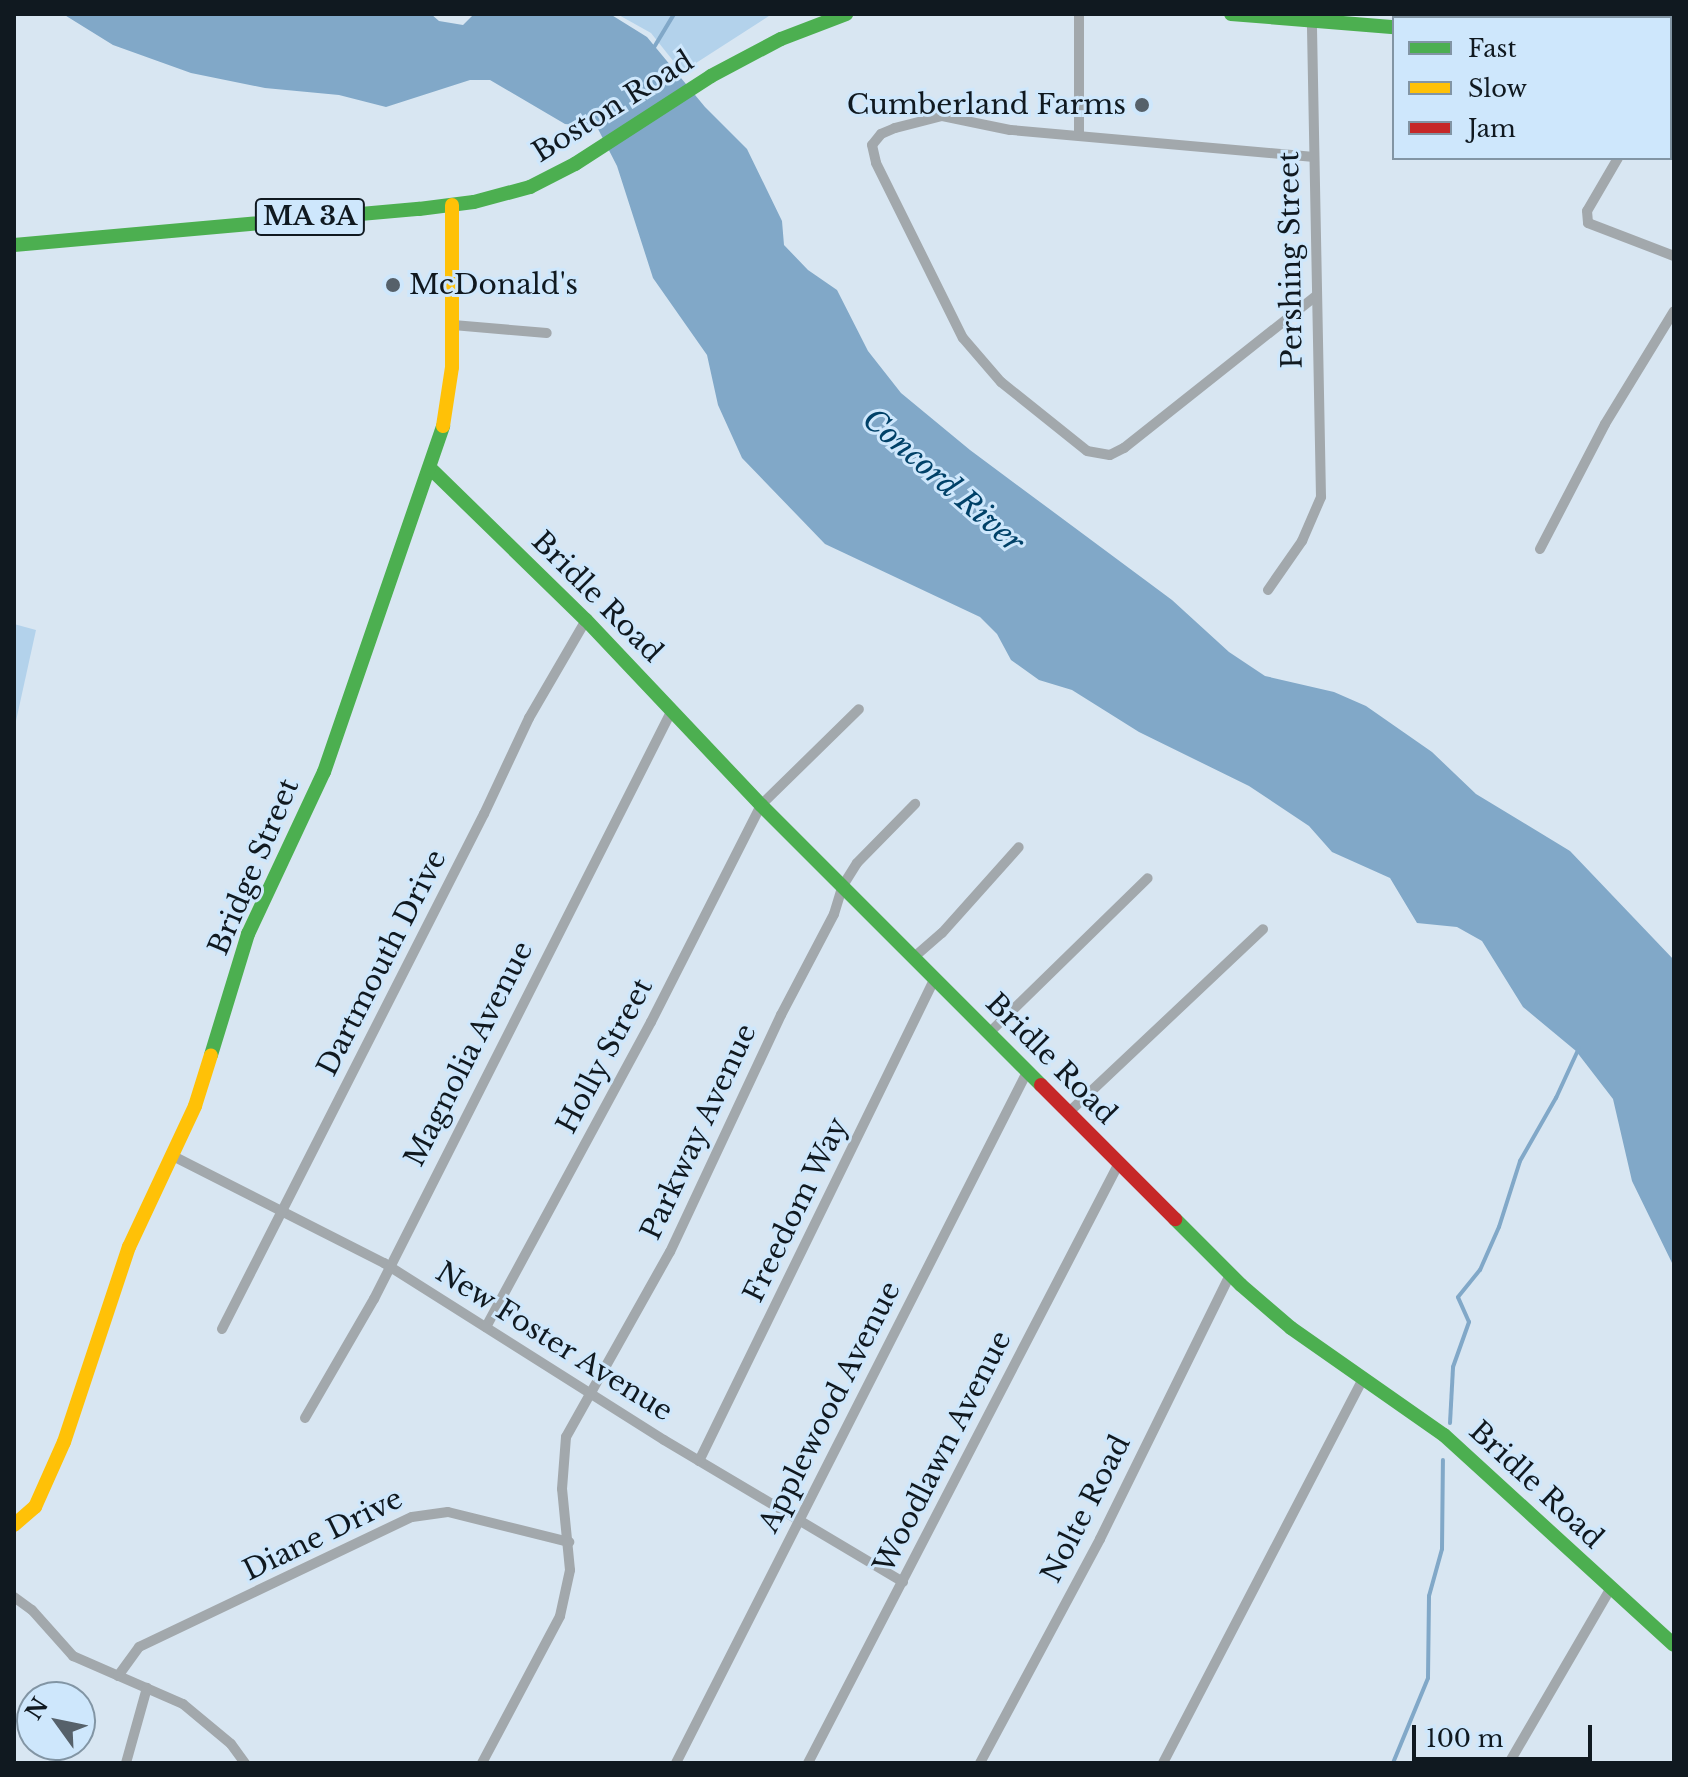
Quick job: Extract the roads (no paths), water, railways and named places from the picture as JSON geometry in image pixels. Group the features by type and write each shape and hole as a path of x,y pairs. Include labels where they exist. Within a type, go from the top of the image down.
{"main road":[{"name":"Boston Road","path":"14,245 452,205 530,187 595,150 711,76 781,39 846,14"},
{"path":"1231,14 1392,27"},
{"name":"Bridge Street","path":"14,1525 35,1507 47,1482 129,1247 195,1106 248,934 324,772 430,468 446,414 453,325 452,205"},
{"name":"Bridle Road","path":"430,468 586,620 761,805 1230,1275 1291,1328 1444,1435 1674,1645"}],"street":[{"path":"1079,14 1079,135"},
{"name":"Pershing Street","path":"1268,590 1302,541 1321,497 1312,21"},
{"path":"1314,157 1010,130 942,116 895,128 881,134 872,145 876,163 963,338 1001,382 1073,442 1100,454 1110,455 1124,448 1316,296"},
{"path":"1617,160 1587,211 1588,223 1674,256"},
{"path":"1540,549 1605,424 1674,311"},
{"path":"453,325 547,333"},
{"name":"Dartmouth Drive","path":"222,1329 484,814 529,718 586,620"},
{"name":"Holly Street","path":"486,1327 651,1022 761,805 859,709"},
{"name":"Magnolia Avenue","path":"305,1418 374,1299 672,710"},
{"name":"Parkway Avenue","path":"482,1763 560,1616 570,1570 562,1461 566,1437 670,1252 781,1015 834,914 842,887 857,863 915,804"},
{"path":"913,958 942,933 1019,847"},
{"path":"988,1034 1148,878"},
{"path":"1068,1113 1263,929"},
{"name":"Freedom Way","path":"699,1461 934,980"},
{"name":"Applewood Avenue","path":"676,1763 1027,1072"},
{"name":"New Foster Avenue","path":"171,1155 389,1266 590,1394 903,1582"},
{"name":"Woodlawn Avenue","path":"808,1763 1119,1163"},
{"name":"Nolte Road","path":"980,1763 1100,1539 1230,1275"},
{"path":"1163,1763 1362,1380"},
{"name":"Diane Drive","path":"118,1676 139,1647 412,1517 448,1512 569,1542"},
{"path":"1509,1763 1611,1588"},
{"path":"14,1597 32,1610 73,1656 183,1704 206,1720 245,1763"},
{"path":"126,1763 147,1688"}],"water":[{"name":"Concord River","path":"63,14 431,14 439,21 463,25 474,14 610,14 647,37 705,107 747,149 782,221 784,245 808,270 837,290 868,351 901,393 970,450 1172,600 1229,652 1265,676 1334,692 1366,706 1432,752 1476,794 1570,851 1674,960 1674,1267 1632,1181 1613,1099 1576,1051 1523,1007 1482,941 1457,927 1417,923 1390,878 1332,852 1309,826 1249,786 1139,732 1072,690 1039,680 1011,660 997,634 980,617 825,544 742,458 718,405 707,355 653,278 617,166 597,127 565,124 490,80 470,80 386,107 339,95 265,88 191,73 113,45"}],"waterway":[{"path":"653,49 674,14"},
{"path":"1450,1423 1453,1367 1469,1322 1458,1297 1480,1270 1499,1227 1520,1161 1556,1098 1579,1048"},
{"path":"1393,1763 1428,1678 1429,1596 1442,1549 1443,1460"}],"place":[{"name":"Cumberland Farms","path":"1142,105"},
{"name":"McDonald's","path":"393,285"}]}
